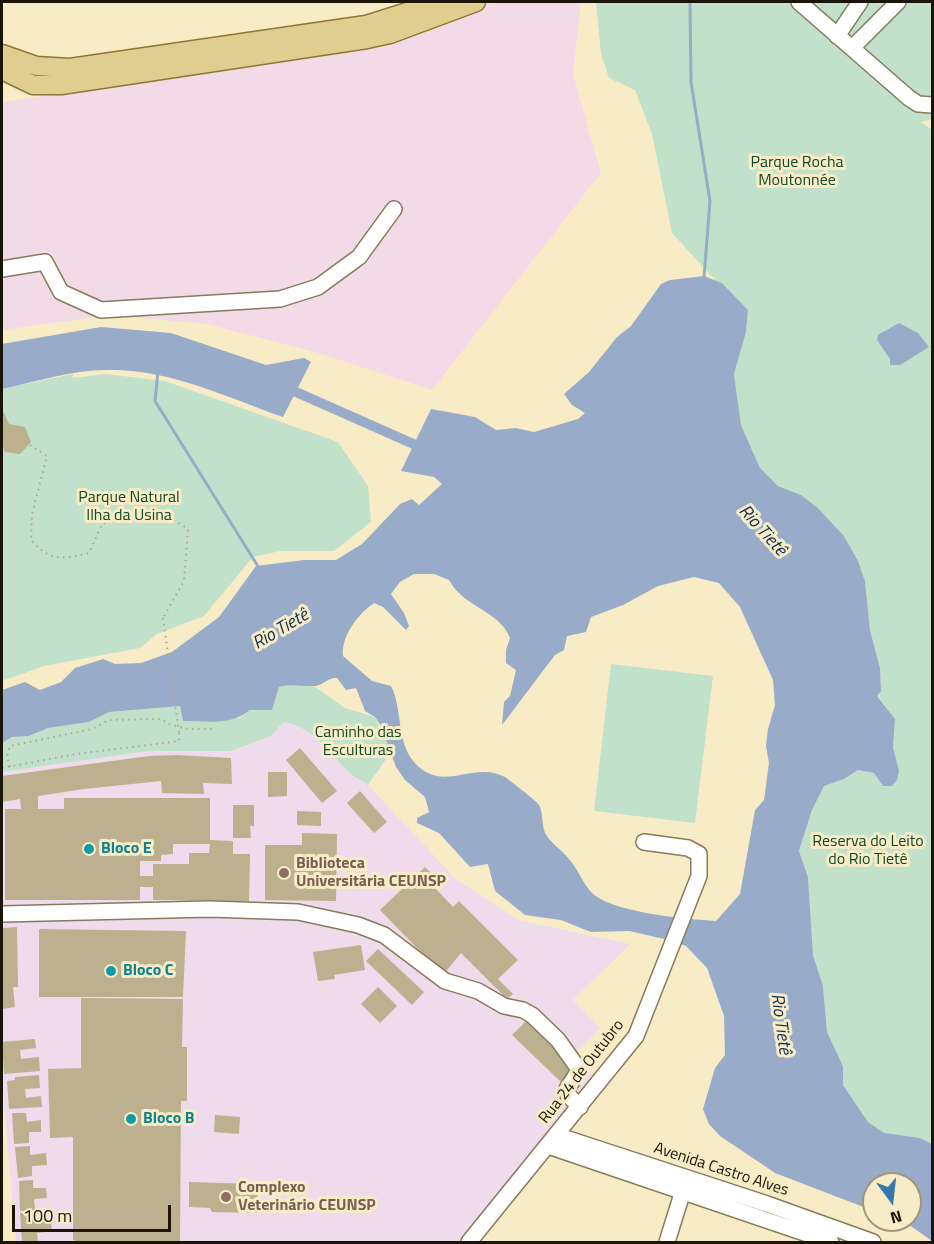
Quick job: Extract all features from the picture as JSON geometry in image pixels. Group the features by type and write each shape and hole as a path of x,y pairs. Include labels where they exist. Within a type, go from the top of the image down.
{"main road":[{"path":"2,54 36,66 70,68 366,25 439,2"},
{"path":"2,70 33,85 82,82 367,39 390,34 476,2"}],"street":[{"path":"799,2 909,98 918,104 932,104"},
{"path":"837,36 860,2"},
{"path":"852,48 898,2"},
{"path":"2,269 45,262 61,292 101,310 280,300 318,286 359,257 394,209"},
{"name":"Rua 24 de Outubro","path":"475,1241 636,1035 699,876 699,854 688,848 645,842"},
{"path":"2,914 210,909 298,912 358,925 384,935 445,981 478,990 504,1006 523,1010 542,1022 578,1068 578,1072 567,1089 568,1095 580,1107"},
{"name":"Avenida Castro Alves","path":"552,1140 873,1242"},
{"path":"667,1242 685,1184"},
{"name":"Avenida Castro Alves","path":"685,1184 831,1242"}],"path":[{"path":"2,768 76,754 179,741 163,618 184,581 188,529 171,518 141,512 102,524 88,553 66,559 42,553 31,540 32,514 47,456 30,446"},
{"path":"10,767 7,756 10,746 92,729 109,720 161,719 171,725 188,729 215,729"}],"shaded area":[{"path":"494,2 581,2 573,74 601,173 432,390 315,352 207,324 109,315 2,330 2,102 383,47"},
{"path":"283,722 295,724 307,730 354,778 364,781 457,880 518,920 630,944 573,1000 600,1028 574,1055 595,1076 459,1242 16,1242 2,1079 2,772 149,751 231,751 271,736"}],"green space":[{"name":"Parque Rocha Moutonnée","path":"596,2 932,2 932,119 921,122 932,130 932,1144 920,1138 884,1134 868,1122 843,1085 843,1066 827,1032 823,986 813,955 808,877 799,851 812,810 824,786 844,779 858,770 874,773 881,781 898,771 893,748 895,719 877,695 881,691 880,668 870,630 865,581 858,561 844,536 818,508 801,495 778,486 760,468 741,425 734,374 746,332 748,310 722,283 715,280 672,233 652,134 635,90 609,78 601,54"},
{"name":"Parque Natural Ilha da Usina","path":"73,374 72,378 106,374 165,381 338,442 368,486 371,522 334,551 280,551 253,557 204,616 157,634 140,648 44,666 2,681 2,389"},
{"path":"611,664 713,676 695,823 594,811"},
{"name":"Caminho das Esculturas","path":"295,683 315,687 345,708 375,717 391,752 368,785 352,775 304,729 283,722 271,736 231,751 149,751 2,772 2,743 12,737 29,736 48,728 89,722 109,712 180,706 183,721 240,718 250,710 272,710 279,687"}],"water":[{"name":"Rio Tietê","path":"704,276 722,283 748,310 746,332 734,374 741,425 760,468 778,486 801,495 818,508 844,536 858,561 865,581 870,630 880,668 881,691 877,696 895,719 893,748 899,771 897,780 892,786 883,786 874,773 858,770 844,779 824,786 812,810 799,851 808,877 813,955 823,986 827,1032 843,1066 843,1085 868,1122 884,1133 920,1138 932,1144 932,1241 919,1232 922,1232 922,1172 862,1172 862,1206 775,1173 720,1136 709,1124 703,1109 715,1068 725,1055 724,1016 707,968 686,946 673,941 629,931 591,932 561,920 525,915 495,891 488,864 470,867 439,833 417,823 417,818 429,812 425,797 405,780 396,767 381,726 375,717 365,711 356,688 346,690 337,678 317,686 279,687 272,710 250,710 227,721 183,721 180,706 109,712 89,722 48,728 29,736 12,737 2,743 2,690 25,682 40,690 61,682 75,668 103,659 115,664 141,663 172,652 219,617 256,566 304,560 336,560 362,544 400,504 412,499 419,505 442,484 434,477 401,471 431,409 475,417 496,430 516,428 534,432 578,419 585,413 572,405 564,394 589,372 617,337 631,326 661,284 670,280","holes":["414,574 434,574 449,580 463,597 498,621 510,638 506,650 506,663 516,670 510,696 504,702 502,725 555,655 564,650 567,636 586,632 591,617 623,605 658,586 694,577 719,583 740,607 773,680 775,705 766,746 769,763 764,800 755,810 740,894 716,921 651,914 616,906 602,900 592,893 567,856 547,836 539,805 505,777 481,772 447,777 436,776 426,772 415,763 405,746 395,695 391,686 372,681 343,656 343,648 352,626 374,603 383,607 406,630 409,626 404,613 391,594 400,582"]},
{"path":"899,323 918,333 929,347 900,365 890,365 890,359 877,340 878,335"},
{"path":"101,327 171,333 266,365 304,358 311,362 283,417 196,385 129,371 80,372 2,389 2,344"}],"building":[{"path":"2,409 9,424 25,427 31,442 20,454 5,452 2,444"},
{"path":"300,748 337,791 322,803 286,760"},
{"name":"Bloco E","path":"149,756 231,758 232,784 203,783 204,794 162,793 161,781 84,789 38,796 38,809 64,809 64,798 210,798 210,840 233,841 233,854 250,854 249,901 153,900 153,887 140,887 140,900 5,900 5,809 21,809 20,799 2,802 2,776","holes":["173,844 210,844 209,853 189,853 189,864 153,864 153,876 140,876 140,861 161,861 161,855 173,854"]},
{"path":"268,772 287,772 287,796 268,797"},
{"path":"360,791 387,822 374,833 347,803"},
{"path":"233,805 254,805 254,826 250,826 251,838 233,838"},
{"path":"297,811 321,812 321,826 297,825"},
{"path":"302,833 337,834 336,901 265,900 265,845 302,845"},
{"path":"425,867 440,882 434,887 453,907 459,901 518,960 498,979 513,994 507,999 461,953 443,975 380,910"},
{"path":"17,927 18,987 13,987 15,1007 2,1009 2,928"},
{"name":"Bloco C","path":"39,929 186,931 183,997 39,997"},
{"path":"361,945 365,970 334,975 335,979 318,981 313,952"},
{"path":"378,949 424,992 412,1005 366,961"},
{"path":"378,987 397,1006 380,1023 361,1004"},
{"name":"Bloco B","path":"81,998 183,999 182,1047 187,1047 187,1101 181,1101 180,1242 80,1242 73,1240 73,1137 50,1138 48,1069 81,1068"},
{"path":"527,1020 550,1038 547,1041 576,1069 562,1083 512,1035"},
{"path":"35,1039 36,1048 20,1050 21,1059 39,1057 40,1071 4,1074 2,1042"},
{"path":"39,1075 40,1088 25,1089 26,1098 41,1096 42,1107 9,1109 7,1081 15,1080 15,1077"},
{"path":"12,1113 26,1113 27,1122 41,1120 41,1132 29,1132 29,1143 14,1144"},
{"path":"215,1115 240,1117 239,1134 214,1132"},
{"path":"30,1146 30,1155 46,1153 47,1165 32,1166 32,1176 18,1178 15,1147"},
{"path":"33,1180 33,1188 46,1188 47,1198 34,1199 35,1210 20,1211 19,1181"},
{"path":"189,1182 258,1184 257,1213 212,1212 210,1208 189,1207"},
{"path":"20,1213 36,1213 37,1221 51,1220 52,1231 37,1233 38,1242 22,1242"}],"waterway":[{"path":"690,2 691,82 710,201 704,277"},
{"path":"158,371 155,401 259,568"},
{"path":"282,390 296,392 427,450"}],"place":[{"name":"Bloco E","path":"89,849"},
{"name":"Biblioteca Universitária CEUNSP","path":"284,873"},
{"name":"Bloco C","path":"111,971"},
{"name":"Bloco B","path":"131,1119"},
{"name":"Complexo Veterinário CEUNSP","path":"226,1197"}],"park label":[{"name":"Reserva do Leito do Rio Tietê","path":"868,851"}]}
